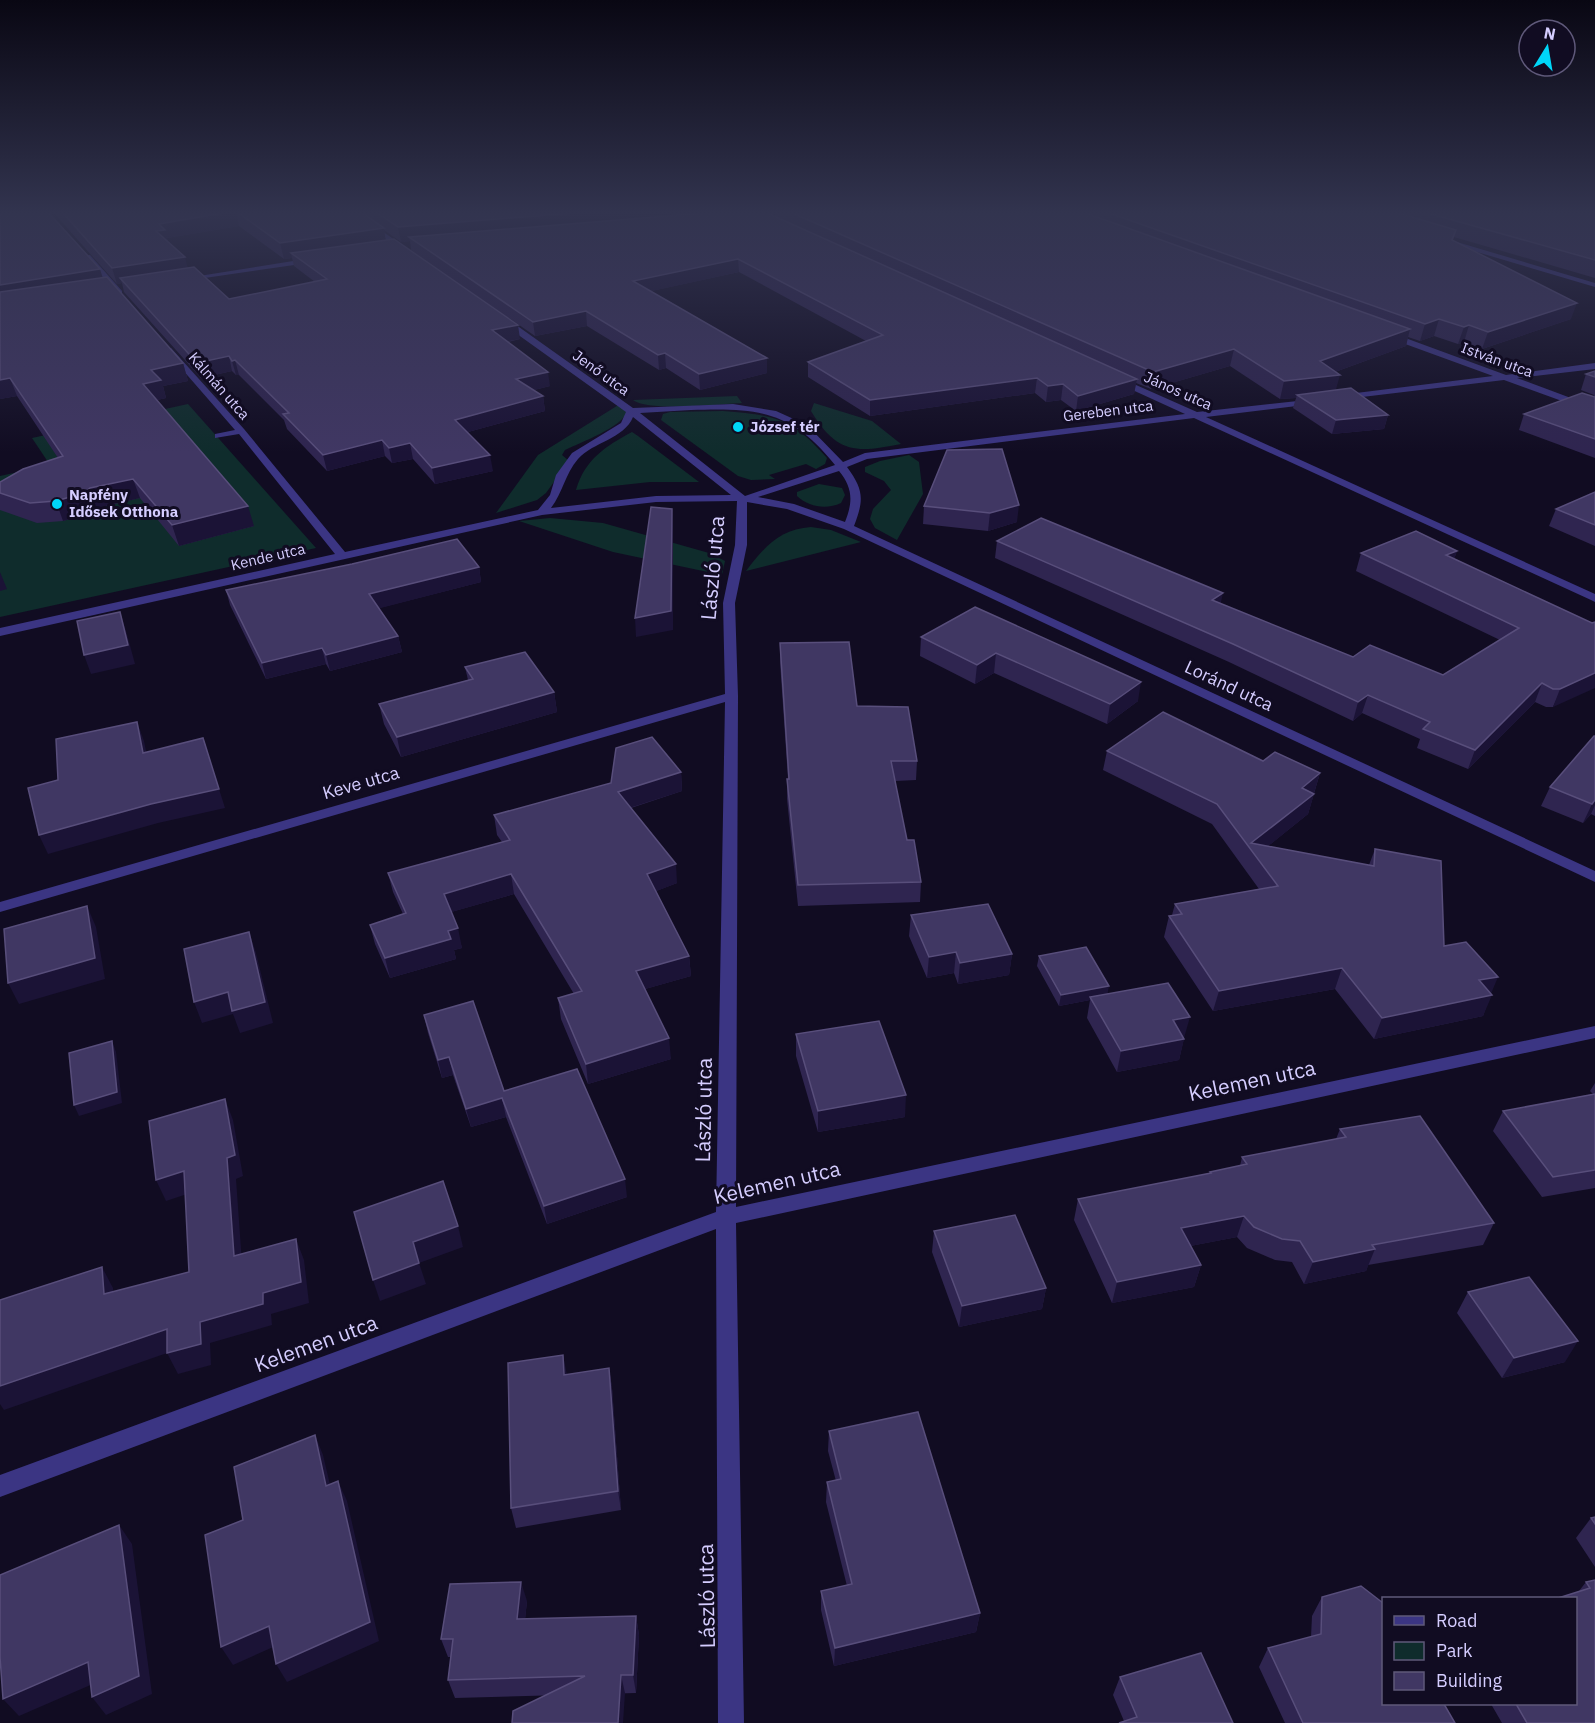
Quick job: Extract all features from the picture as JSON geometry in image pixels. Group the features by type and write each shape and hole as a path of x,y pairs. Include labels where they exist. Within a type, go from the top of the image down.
{"street":[{"path":"119,292 123,298"},
{"name":"Jenő utca","path":"492,311 631,411"},
{"name":"István utca","path":"1382,332 1595,410"},
{"name":"Kálmán utca","path":"163,342 241,431 342,556"},
{"name":"Gereben utca","path":"840,465 865,456 920,447 1197,416 1595,366"},
{"name":"János utca","path":"1110,377 1595,598"},
{"path":"542,512 659,500 742,498 805,510 848,527 856,509 858,496 855,485 825,446 791,420 772,413 725,408 631,411"},
{"path":"631,411 742,498"},
{"path":"542,512 555,496 561,475 576,455 625,425 631,411"},
{"path":"218,436 241,431"},
{"path":"742,498 818,476 840,465"},
{"name":"László utca","path":"731,1723 726,1217 732,696 729,603 741,545 742,498"},
{"name":"Kende utca","path":"0,632 542,512"},
{"name":"Loránd utca","path":"848,527 1595,877"},
{"name":"Keve utca","path":"0,907 732,696"},
{"name":"Kelemen utca","path":"0,1486 726,1217 1595,1032"}],"green space":[{"path":"737,396 742,403 702,406 654,406 633,400"},
{"path":"814,403 872,421 901,444 860,449 839,443 820,425 811,411"},
{"path":"188,404 316,548 0,617 0,476 50,465 32,438"},
{"path":"620,404 628,411 617,423 600,434 565,450 562,455 569,461 546,493 537,500 496,513 538,455"},
{"path":"723,411 756,414 781,421 803,434 815,445 827,458 825,464 816,469 806,464 769,475 775,479 751,480 738,476 661,420 663,414 670,412"},
{"path":"632,432 699,482 650,482 576,490 591,462"},
{"path":"909,455 919,462 923,494 897,540 875,528 870,519 873,509 891,490 884,481 865,472 865,467 880,461"},
{"path":"819,484 842,488 845,495 841,503 818,506 807,503 797,496 797,492"},
{"path":"550,518 603,523 709,553 725,561 722,575 613,552 519,521"},
{"path":"800,528 831,530 861,542 746,571 766,547 782,535"}],"building":[{"path":"0,292 121,292 183,363 151,370 161,380 143,384 248,506 172,525 133,479 90,488 84,493 56,501 30,503 0,493 0,482 23,469 63,456 10,378 0,380"},
{"path":"133,292 222,292 229,299 261,292 471,292 518,325 492,330 548,372 516,379 543,396 455,420 490,455 432,468 410,443 389,448 382,440 323,455 283,414 289,413 235,360 232,361 229,356 197,363"},
{"path":"490,292 653,292 767,358 699,374 665,353 658,355 586,311 533,322"},
{"path":"802,292 944,292 1137,379 1078,396 1063,384 1048,386 1037,378 870,400 808,362 883,335"},
{"path":"972,292 1308,292 1410,329 1320,361 1340,375 1284,381 1234,349 1153,372"},
{"path":"1335,292 1556,292 1577,303 1488,332 1469,325 1464,327 1439,319 1425,324"},
{"path":"1595,371 1595,377 1586,374"},
{"path":"1351,388 1388,415 1336,420 1297,395"},
{"path":"1582,393 1595,397 1595,439 1524,414"},
{"path":"1002,449 1019,505 990,513 924,506 947,450"},
{"path":"1595,492 1595,525 1556,509"},
{"path":"651,507 672,509 671,611 635,618"},
{"path":"1041,518 1223,593 1212,600 1353,657 1370,645 1443,675 1519,628 1361,553 1416,531 1457,551 1446,555 1592,623 1595,622 1595,673 1560,689 1553,689 1542,683 1475,750 1423,729 1430,722 1368,695 1358,702 1233,644 997,541"},
{"path":"457,539 479,567 369,594 398,636 326,655 322,648 262,663 226,590 352,564"},
{"path":"975,607 1141,682 1110,704 996,653 977,665 921,637"},
{"path":"120,612 128,645 84,655 77,621"},
{"path":"849,642 857,706 908,707 917,761 891,761 907,840 914,840 921,882 798,885 787,779 789,779 780,643"},
{"path":"525,652 554,692 397,737 379,704 473,679 465,667"},
{"path":"1163,712 1263,761 1275,752 1320,773 1302,788 1314,794 1251,843 1374,866 1375,849 1441,861 1444,946 1466,942 1498,977 1479,980 1492,995 1382,1018 1342,968 1219,991 1169,916 1182,914 1175,904 1278,886 1217,804 1107,751"},
{"path":"137,722 143,753 203,738 219,789 151,804 39,835 28,788 58,780 56,739"},
{"path":"1594,736 1595,800 1592,804 1550,787"},
{"path":"652,737 681,772 618,792 676,864 647,874 689,956 636,971 669,1038 586,1064 558,998 582,991 511,874 444,894 458,928 448,931 451,939 385,958 370,925 406,913 388,873 510,840 494,815 611,783 616,748"},
{"path":"988,904 1012,954 960,963 956,952 929,957 911,915"},
{"path":"87,906 95,958 8,983 4,929"},
{"path":"249,932 265,1002 232,1011 228,992 194,1002 184,949"},
{"path":"1086,947 1109,986 1061,995 1039,956"},
{"path":"1168,983 1190,1017 1173,1020 1184,1039 1121,1051 1090,997"},
{"path":"473,1001 504,1091 577,1069 625,1179 544,1206 502,1098 466,1109 449,1057 438,1060 424,1015"},
{"path":"879,1021 906,1095 818,1111 796,1034"},
{"path":"112,1041 117,1092 74,1105 69,1053"},
{"path":"1595,1094 1595,1170 1553,1177 1503,1111"},
{"path":"225,1099 235,1155 227,1158 234,1256 296,1239 301,1282 263,1293 263,1304 200,1322 201,1344 167,1353 167,1329 0,1386 0,1300 102,1267 104,1294 189,1272 184,1171 156,1180 149,1121"},
{"path":"1420,1116 1494,1223 1372,1245 1375,1249 1313,1262 1300,1241 1282,1239 1254,1227 1244,1216 1181,1228 1201,1265 1117,1282 1078,1199 1211,1173 1247,1164 1242,1157 1346,1137 1340,1129"},
{"path":"443,1181 458,1226 413,1242 419,1263 373,1280 354,1212"},
{"path":"1015,1215 1046,1288 962,1306 934,1231"},
{"path":"1529,1277 1578,1341 1514,1358 1468,1292"},
{"path":"563,1355 564,1375 609,1368 618,1491 511,1508 508,1363"},
{"path":"918,1412 980,1613 835,1648 821,1591 852,1584 827,1482 841,1479 829,1431"},
{"path":"315,1435 326,1486 338,1481 370,1622 276,1664 269,1626 221,1647 205,1535 243,1520 234,1467"},
{"path":"119,1525 139,1676 92,1697 88,1662 3,1699 0,1657 0,1575"},
{"path":"1595,1580 1595,1723 1527,1723 1517,1705 1577,1705 1577,1597 1561,1597 1590,1588 1586,1582"},
{"path":"521,1582 517,1619 636,1616 633,1675 621,1675 618,1723 512,1723 513,1711 585,1676 448,1680 453,1639 441,1639 450,1584"},
{"path":"1361,1586 1382,1602 1382,1705 1445,1705 1455,1723 1303,1723 1268,1648 1321,1634 1322,1597"},
{"path":"1201,1653 1233,1723 1119,1723 1137,1717 1120,1677"}],"place":[{"name":"József tér","path":"738,427"},
{"name":"Napfény Idősek Otthona","path":"57,504"}]}
